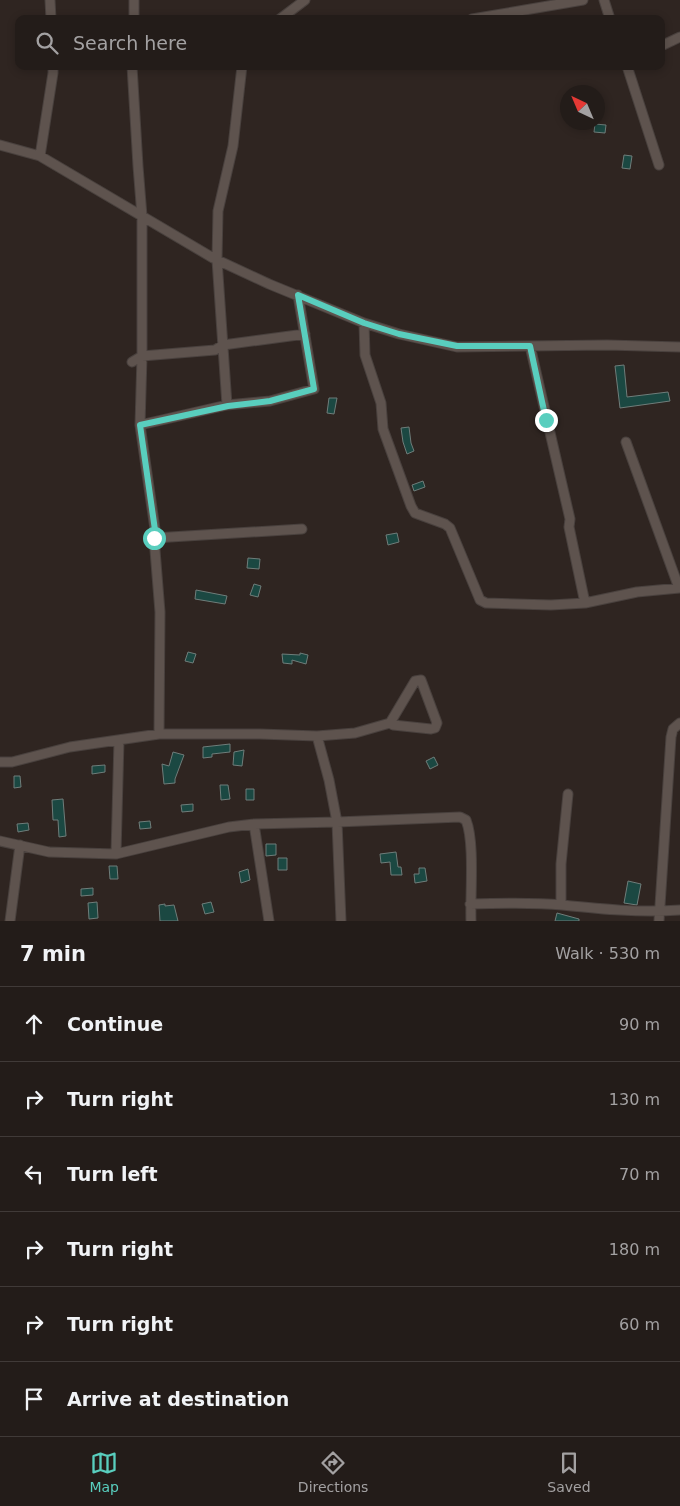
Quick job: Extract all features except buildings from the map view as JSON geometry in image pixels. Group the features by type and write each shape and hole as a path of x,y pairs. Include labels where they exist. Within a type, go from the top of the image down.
{"street":[{"path":"50,0 51,15"},
{"path":"134,0 134,15"},
{"path":"285,15 305,0"},
{"path":"495,15 583,0"},
{"path":"604,0 609,15"},
{"path":"665,44 680,38"},
{"path":"40,156 52,70"},
{"path":"132,70 142,216 140,425 155,530 160,612 158,734"},
{"path":"228,406 217,260 218,211 232,146 242,70"},
{"path":"628,70 659,165"},
{"path":"0,145 40,156 217,260 269,284 364,323 399,334 457,346 607,345 680,347"},
{"path":"140,425 228,406 270,401 314,389 298,295"},
{"path":"364,323 365,355 381,403 383,430 414,513 445,524 450,528 480,600 486,603 585,604 637,592 679,588 626,442"},
{"path":"132,362 142,356 215,350 223,345 305,334"},
{"path":"530,346 568,510 569,527 585,604"},
{"path":"154,538 302,529"},
{"path":"0,762 12,762 70,748 158,734 317,736 355,733 390,723 393,725 431,729 435,728 437,723 421,680 415,681 390,723"},
{"path":"659,916 671,737 673,729 680,723"},
{"path":"317,736 329,780 337,822 341,921"},
{"path":"116,854 119,740"},
{"path":"561,905 560,864 568,794"},
{"path":"0,841 49,852 116,854 229,827 254,824 460,817 466,820 469,827 471,921"},
{"path":"254,824 269,921"},
{"path":"10,921 20,845"},
{"path":"470,904 561,905 659,916 680,910"}],"route":[{"path":"154,538 155,530 140,425 152,424 228,406 270,401 314,389 298,295 364,323 399,334 457,346 530,346 546,420"}]}
